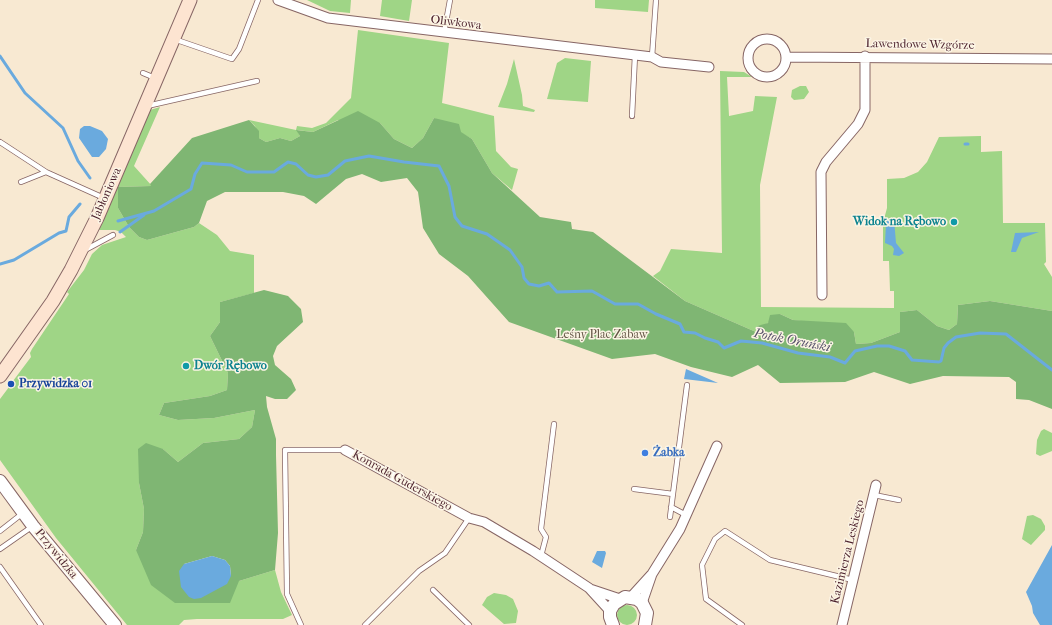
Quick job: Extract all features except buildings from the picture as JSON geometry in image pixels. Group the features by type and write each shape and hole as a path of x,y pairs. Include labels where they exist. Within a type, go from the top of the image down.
{"main road":[{"name":"Jabłoniowa","path":"0,376 53,301 80,253 190,0"}],"street":[{"name":"Oliwkowa","path":"278,0 328,18 652,57 661,62 709,67"},
{"path":"766,39 778,42 786,51 787,57 786,64 779,74 766,78 754,72 748,60 750,48 754,44 766,39"},
{"name":"Lawendowe Wzgórze","path":"787,57 865,56 1052,59"},
{"path":"822,295 820,172 826,162 858,124 865,110 865,56"},
{"path":"642,603 652,574 686,515 717,446"},
{"name":"Konrada Guderskiego","path":"345,450 469,518 484,522 541,556 589,588 610,611"},
{"name":"Przywidzka","path":"0,481 33,526 115,625"},
{"name":"Kazimierza Leskiego","path":"842,625 876,485"},
{"path":"611,624 610,611 614,604 626,598 652,574"},
{"name":"Konrada Guderskiego","path":"589,588 626,598"},
{"path":"626,598 642,603 646,608 648,623"}],"lane":[{"path":"174,39 232,59 239,49 258,0"},
{"path":"444,33 450,0"},
{"path":"652,57 656,0"},
{"path":"632,116 635,55"},
{"path":"143,73 157,78"},
{"path":"144,107 257,80"},
{"path":"0,142 46,172 105,198"},
{"path":"21,182 46,172"},
{"path":"80,253 113,235"},
{"path":"670,517 687,385"},
{"path":"541,556 546,537 541,529 554,424"},
{"name":"Konrada Guderskiego","path":"301,625 287,594 285,450 345,450"},
{"path":"634,489 673,494"},
{"path":"874,495 899,500"},
{"path":"671,507 686,515"},
{"path":"0,531 23,513"},
{"path":"365,625 419,570 445,553 469,518"},
{"path":"0,549 33,526"},
{"path":"742,625 706,598 702,565 715,540 725,530 770,560 853,580"},
{"path":"0,568 41,625"},
{"path":"433,590 469,625"}],"green space":[{"path":"307,0 351,0 350,13 330,11"},
{"path":"382,0 412,0 409,21 380,16"},
{"path":"595,0 649,0 648,12 595,8"},
{"path":"358,30 449,43 442,103 494,116 496,151 511,167 518,169 512,190 492,173 472,139 434,118 423,138 412,148 394,139 380,123 338,120 313,132 297,130 300,136 291,141 280,138 266,142 259,138 255,126 249,120 296,130 297,126 312,128 326,123 351,98"},
{"path":"565,58 591,61 588,102 547,99 557,63"},
{"path":"514,59 523,106 535,110 534,112 498,107 507,84"},
{"path":"720,71 744,72 752,77 727,77 729,116 753,111 755,96 777,97 760,185 761,307 894,308 894,291 890,291 889,261 883,261 883,223 887,208 887,179 904,178 918,172 927,162 939,137 981,136 981,152 1002,151 1003,223 1045,223 1046,262 1044,264 1052,277 1052,311 990,301 958,305 957,324 949,330 937,326 917,310 900,312 900,332 871,343 856,344 854,332 793,320 780,314 765,325 757,326 756,332 685,301 653,276 660,271 671,249 722,253"},
{"path":"800,86 806,86 809,92 804,99 794,100 791,97 792,90"},
{"path":"160,107 134,166 152,186 118,187 118,208 129,227 139,237 147,240 194,227 199,223 217,235 230,251 254,255 254,293 220,302 220,322 210,336 228,373 227,390 210,396 164,403 159,415 178,420 214,418 255,410 252,427 239,439 203,443 178,462 163,449 139,483 144,509 143,532 136,550 239,581 275,570 281,592 292,615 283,619 197,619 184,620 179,625 127,625 56,538 0,460 0,399 15,382 13,381 31,357 30,353 32,349 69,294 67,292 84,270 92,254 102,245 126,237 121,232 115,230 99,230 150,110"},
{"name":"Leśny Plac Zabaw","path":"358,111 380,123 394,139 412,148 423,138 434,118 459,124 461,132 472,139 492,173 540,217 571,222 572,229 593,232 685,301 756,332 757,326 768,323 770,315 780,314 793,320 846,323 854,332 856,344 871,343 900,332 900,312 917,310 937,326 949,330 957,324 958,305 990,301 1052,311 1052,409 1029,400 1016,399 1016,382 1009,377 943,376 910,384 874,372 845,382 780,383 758,365 732,377 691,367 655,354 612,359 509,322 468,276 439,254 423,228 418,192 407,178 381,182 362,174 346,179 316,204 304,196 283,192 225,192 207,201 199,223 194,227 147,240 139,237 129,227 118,208 118,187 151,186 150,184 192,138 249,120 259,131 259,138 266,142 280,138 291,141 300,136 296,130 313,132"},
{"path":"264,290 288,296 301,309 303,322 277,346 273,356 275,365 291,379 296,390 287,399 275,399 266,396 267,407 276,439 278,533 275,570 239,581 230,603 175,603 151,585 136,550 143,532 144,509 139,483 138,449 146,443 163,449 178,462 203,443 239,439 252,427 255,410 214,418 178,420 159,415 164,403 210,396 227,390 228,373 210,336 220,322 220,302","holes":["212,556 225,560 230,566 231,576 184,564"]},
{"path":"1044,429 1052,433 1052,451 1040,456 1036,454 1037,440 1041,431"},
{"path":"1033,515 1041,519 1045,526 1045,530 1031,545 1022,539 1027,516"},
{"path":"494,593 506,595 513,599 518,611 516,623 504,624 482,605 487,597"},
{"path":"623,605 631,605 637,611 637,619 631,625 623,625 617,619 617,611"}],"water":[{"path":"84,126 90,126 102,131 108,139 106,149 99,157 92,157 79,138 80,129"},
{"path":"894,219 896,243 904,253 899,256 893,255 894,249 892,246 885,243 887,220"},
{"path":"1039,232 1022,238 1016,252 1011,252 1015,233"},
{"path":"686,369 718,383 684,379"},
{"path":"1052,545 1052,625 1040,625 1033,613 1032,606 1026,592"},
{"path":"597,551 605,551 606,553 602,568 592,562"},
{"path":"212,556 225,560 230,566 231,576 227,584 201,598 194,599 189,597 181,587 179,571 184,564"}],"waterway":[{"path":"0,56 25,93 63,128 78,161 90,178"},
{"name":"Potok Oruński","path":"118,221 154,211 191,189 195,174 202,163 231,165 247,172 274,172 288,162 296,164 308,175 316,177 328,175 345,161 369,156 439,166 449,186 455,217 462,226 487,234 510,250 522,267 524,278 529,284 539,286 549,283 557,292 592,291 615,304 638,304 656,314 680,324 684,332 695,333 718,342 724,348 741,341 762,343 798,353 830,357 845,363 855,351 877,346 889,346 905,351 912,360 939,362 941,361 944,348 956,337 980,333 1006,334 1052,370"},
{"name":"Potok Oruński","path":"0,264 14,260 59,233 66,231 69,217 80,204"},
{"path":"120,232 144,215"}],"place":[{"name":"Widok na Rębowo","path":"954,222"},
{"name":"Dwór Rębowo","path":"186,366"},
{"name":"Przywidzka 01","path":"11,384"},
{"name":"Żabka","path":"645,453"}]}
